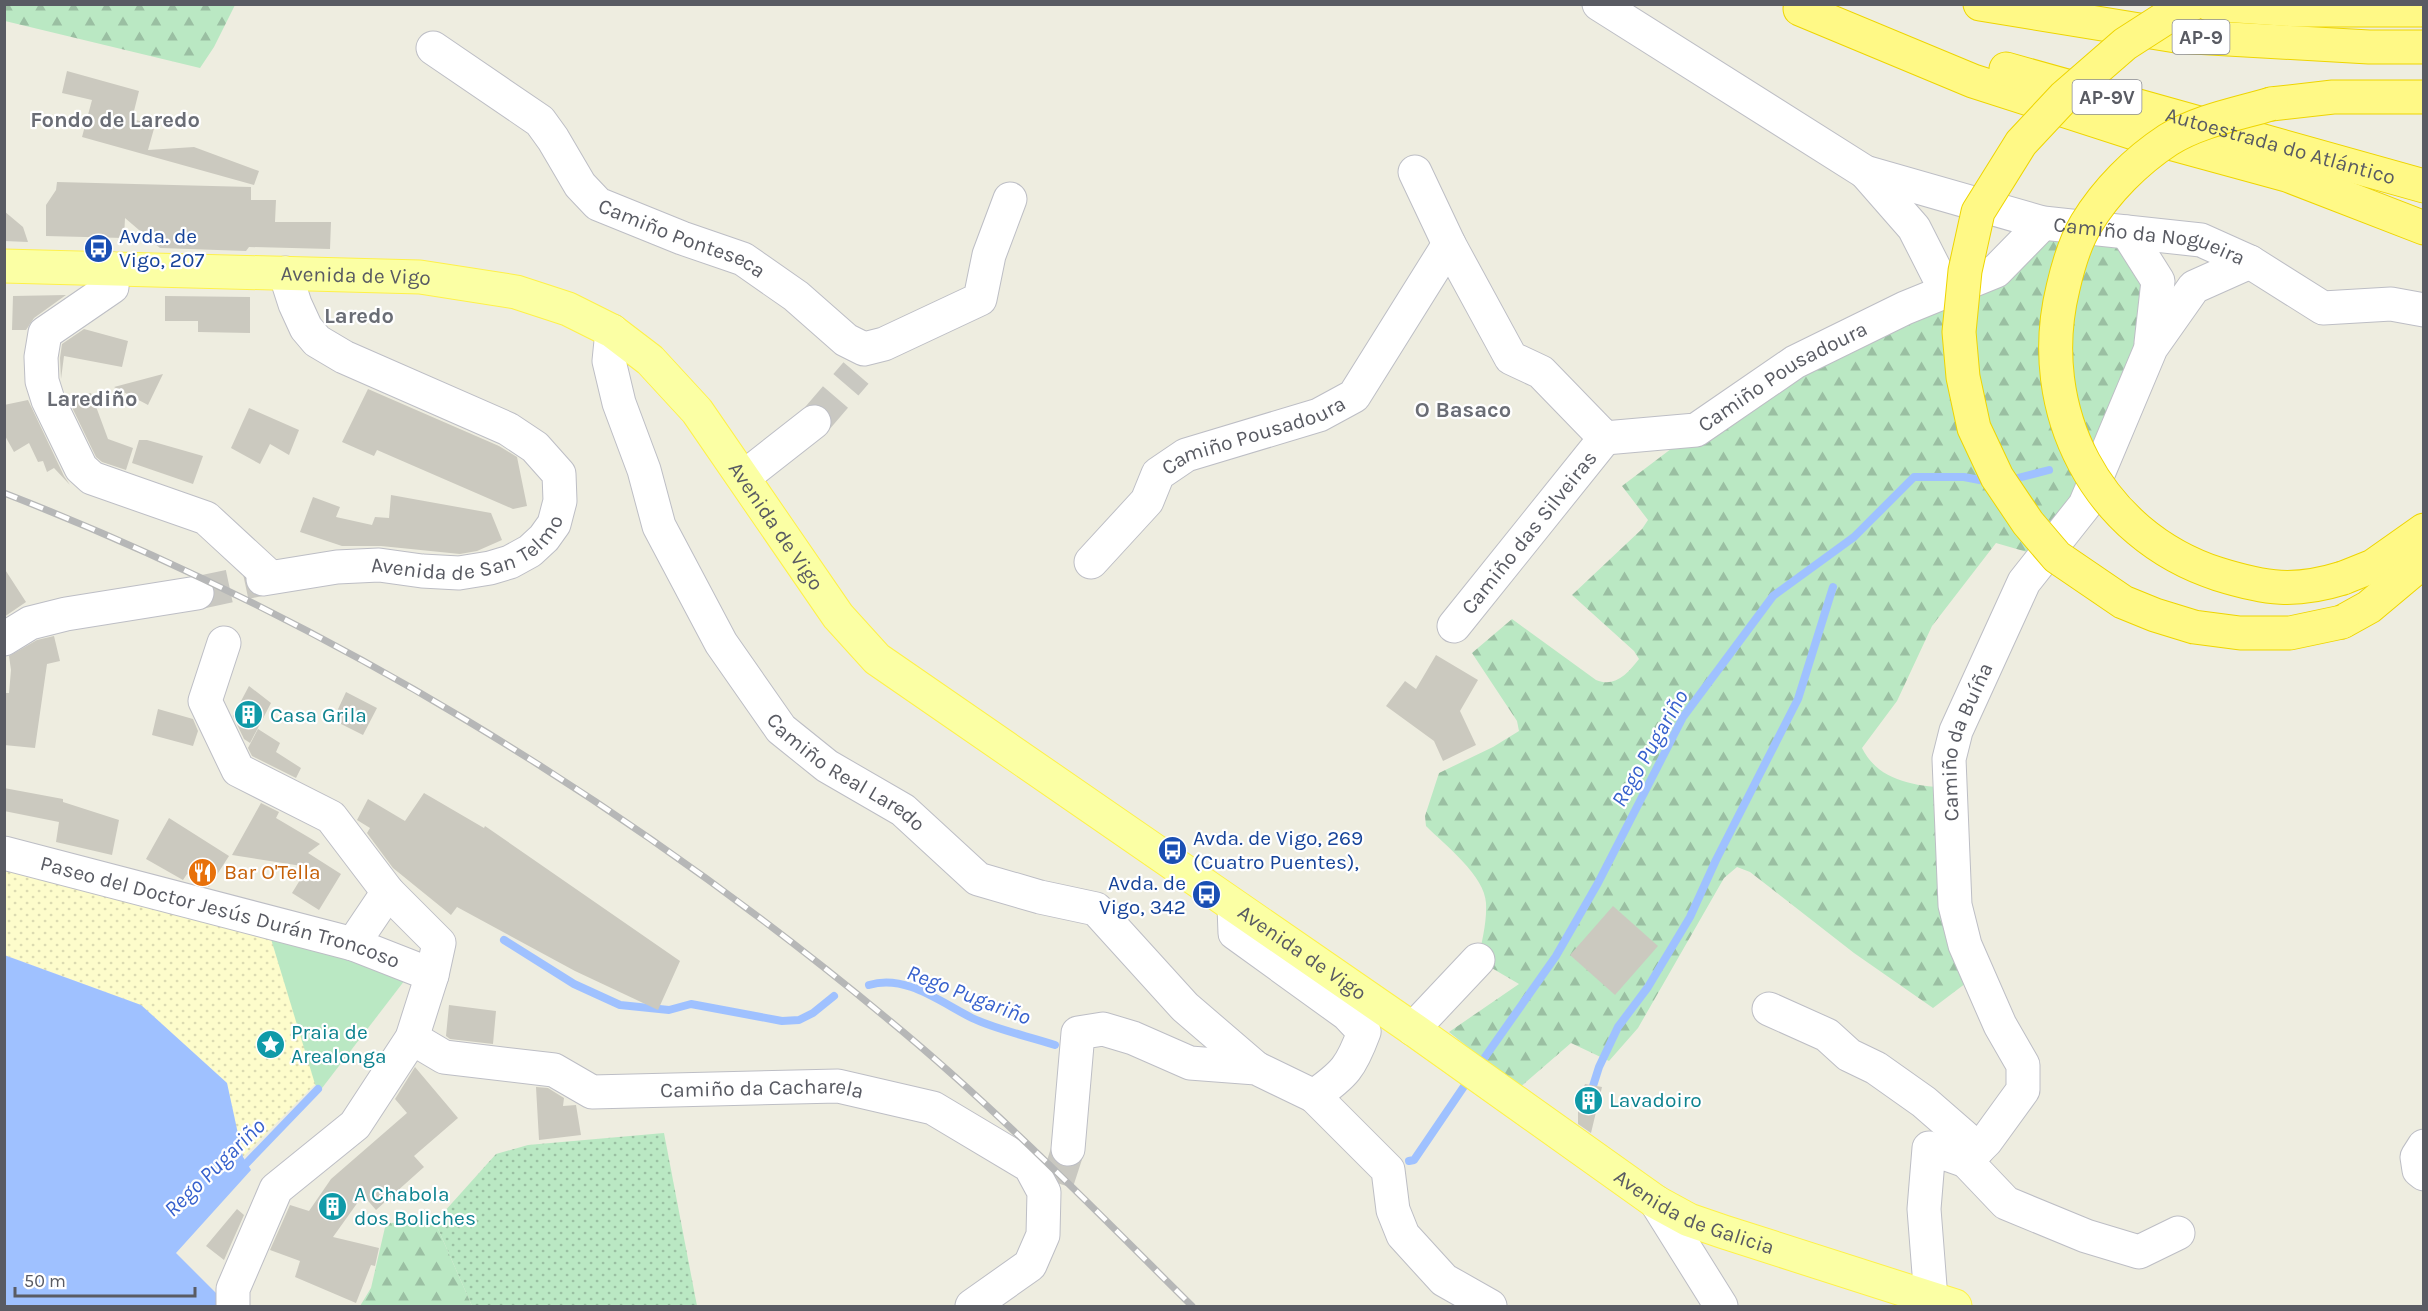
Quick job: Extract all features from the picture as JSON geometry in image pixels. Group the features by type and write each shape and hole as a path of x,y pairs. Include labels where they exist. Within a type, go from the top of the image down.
{"highway":[{"name":"AP-9","path":"1980,4 2176,36 2369,47 2424,47"},
{"path":"2192,4 2125,44 2064,97 2021,143 1978,212 1965,271 1959,332 1963,377 1974,428 1997,477 2028,523 2057,557 2123,602 2194,627 2240,633 2290,633 2342,622 2369,608 2424,561"},
{"name":"AP-9","path":"2209,4 2296,10 2424,10"},
{"path":"1796,7 1973,81 2137,134 2287,175 2424,228"},
{"name":"Autoestrada do Atlántico","path":"1796,7 1961,57 2424,186"},
{"path":"2424,97 2332,97 2271,104 2195,126 2170,139 2125,175 2085,225 2071,257 2057,313 2059,398 2068,428 2082,460 2102,493 2139,531 2172,552 2200,568 2236,579 2271,587 2316,586 2373,566 2424,530"}],"main road":[{"name":"Avenida de Vigo","path":"4,266 420,277 516,292 568,309 612,331 650,360 697,411 838,616 877,659 1460,1062"},
{"name":"Avenida de Galicia","path":"1460,1062 1656,1202 1689,1220 1943,1303"}],"street":[{"name":"Camiño da Nogueira","path":"1599,4 1865,172 1914,228 1946,291"},
{"name":"Camiño Ponteseca","path":"433,48 540,121 580,185 598,204 743,260 796,296 846,340 860,361 884,344 980,299 989,255 1010,199"},
{"path":"1415,172 1449,244 1511,358 1542,372 1605,438"},
{"name":"Camiño da Nogueira","path":"1865,172 2043,222 2201,240 2250,262 2323,308 2391,304 2424,310"},
{"name":"Camiño Pousadoura","path":"1605,438 1696,430 1796,362 1905,308 1996,271 2043,222"},
{"name":"Camiño da Buíña","path":"2127,232 2158,281 2151,348"},
{"name":"Camiño Pousadoura","path":"1091,562 1147,501 1158,474 1186,455 1319,415 1354,396 1449,244"},
{"name":"Camiño da Buíña","path":"1972,1155 2023,1090 2023,1065 2000,1025 1965,945 1955,905 1949,759 1956,731 2024,582 2085,505 2151,348 2194,287 2250,262"},
{"name":"Avenida de San Telmo","path":"113,268 112,287 45,333 41,357 42,381 48,400 77,461 92,478 206,518 267,578 337,567 379,565 459,573 510,562 530,551 544,538 554,524 560,501 558,474 535,447 508,429 337,353 317,341 306,328 285,273"},
{"name":"Camiño Real Laredo","path":"612,331 609,361 619,403 644,470 659,526 721,644 781,729 826,766 903,810 978,879 1040,897 1096,909 1185,1007 1256,1068"},
{"path":"744,477 814,422"},
{"name":"Camiño das Silveiras","path":"1454,626 1605,438"},
{"path":"4,639 30,623 66,614 196,593"},
{"path":"224,643 205,701 238,770 331,816 388,892 439,943 432,975 412,1038 355,1125 276,1189 233,1289 233,1306"},
{"name":"Paseo del Doctor Jesús Durán Troncoso","path":"4,854 353,944 432,975"},
{"path":"353,944 388,892"},
{"path":"1234,907 1235,933 1347,1014 1364,1032 1354,1060 1336,1080 1314,1096"},
{"path":"1420,1034 1478,960"},
{"path":"1769,1009 1827,1035 1849,1055 1876,1068 1924,1102 1972,1155 2006,1203 2086,1236 2139,1252 2178,1233"},
{"path":"1068,1149 1078,1033 1103,1029 1133,1038 1190,1063 1256,1068 1314,1096 1388,1170 1393,1210 1403,1235 1444,1280 1490,1306"},
{"name":"Camiño da Cacharela","path":"412,1038 444,1057 554,1070 592,1092 838,1086 933,1108 1030,1166 1044,1192 1043,1235"},
{"path":"2424,1146 2417,1157 2419,1170 2424,1174"},
{"path":"1943,1303 1924,1209 1929,1148 1972,1155"},
{"name":"Camiño da Cacharela","path":"972,1306 1030,1265 1043,1235 1057,1183"},
{"path":"1656,1202 1721,1306"}],"green space":[{"path":"5,4 235,5 214,47 200,68 5,21"},
{"path":"2043,223 2127,232 2158,281 2149,351 2044,557 1996,543 1932,626 1897,701 1862,748 1869,759 1888,775 1924,786 1950,788 1978,974 1933,1008 1854,953 1750,872 1737,867 1724,878 1638,1028 1609,1061 1571,1043 1519,1088 1449,1032 1519,984 1478,960 1486,917 1484,893 1472,872 1426,826 1425,816 1439,773 1493,747 1519,731 1517,721 1472,653 1512,619 1596,680 1609,682 1620,678 1639,659 1634,651 1572,595 1642,529 1648,520 1622,486 1696,430 1905,308"},
{"path":"268,929 408,976 319,1092 315,1084"},
{"path":"664,1133 697,1306 472,1306 435,1222 496,1154 528,1145"},
{"path":"435,1222 472,1306 360,1306 371,1288 386,1223"}],"sand":[{"name":"Praia de Arealonga","path":"4,865 268,929 319,1092 315,1084 243,1157 227,1083 141,1005 5,955"}],"water":[{"path":"4,955 141,1005 227,1083 243,1157 251,1170 176,1253 222,1299 223,1306 5,1306"}],"building":[{"path":"67,71 139,91 132,119 155,125 148,150 194,147 259,171 254,185 82,137 92,100 62,93"},
{"path":"57,182 251,187 251,200 276,200 275,222 331,222 330,249 249,247 246,251 160,248 125,218 124,238 46,236 46,205 56,190"},
{"path":"4,211 23,227 28,242 4,241"},
{"path":"66,295 34,318 26,330 12,330 13,296"},
{"path":"165,296 250,297 250,333 198,332 198,321 165,321"},
{"path":"84,329 128,341 122,367 64,356 61,379 62,344"},
{"path":"163,374 148,405 114,387"},
{"path":"368,389 499,446 517,457 527,506 513,509 377,450 374,456 342,442"},
{"path":"91,393 108,439 133,448 126,470 102,462 96,457 68,399"},
{"path":"28,400 70,485 54,468 47,472 43,461 38,462 29,443 14,452 4,434 4,405"},
{"path":"249,408 299,430 289,455 270,444 260,464 231,448"},
{"path":"139,440 147,440 203,456 193,484 132,463"},
{"path":"391,495 491,513 502,540 477,551 460,554 381,546 342,546 300,532 313,497 340,507 336,517 372,525 375,517 389,518"},
{"path":"4,568 26,602 4,617"},
{"path":"54,636 60,661 47,664 35,748 4,745 4,693 9,693 11,670 9,656 37,640"},
{"path":"1436,655 1478,680 1460,711 1476,745 1443,761 1434,741 1386,706 1405,681 1416,689"},
{"name":"Casa Grila","path":"249,686 271,703 250,743 244,739 233,716"},
{"path":"346,692 377,708 363,735 333,720"},
{"path":"158,709 193,719 198,731 193,746 152,735"},
{"path":"258,729 280,743 276,752 301,768 296,778 252,756 248,748"},
{"path":"4,788 63,799 63,802 119,820 112,855 56,842 59,822 4,811"},
{"path":"424,793 484,828 485,826 680,961 658,1010 575,971 457,907 451,915 393,868 367,833 370,828 357,820 368,799 405,821"},
{"path":"261,803 279,812 276,818 320,844 308,853 341,874 319,910 292,893 308,867 232,855"},
{"path":"169,818 229,856 209,887 187,874 183,880 146,859"},
{"path":"1613,906 1658,946 1615,995 1570,955"},
{"path":"449,1005 496,1011 493,1044 450,1039 446,1036"},
{"path":"415,1067 458,1118 414,1156 424,1167 376,1210 363,1195 333,1237 379,1248 375,1266 371,1265 356,1303 295,1277 300,1261 270,1250 290,1205 309,1211 331,1179 407,1113 395,1099"},
{"name":"Lavadoiro","path":"1585,1084 1602,1087 1591,1133 1578,1124 1578,1105"},
{"path":"536,1087 548,1088 564,1098 563,1106 576,1105 581,1135 539,1140"},
{"path":"237,1209 244,1215 224,1260 206,1246"}],"waterway":[{"name":"Rego Pugariño","path":"2010,480 2049,470"},
{"name":"Rego Pugariño","path":"1478,1067 1556,956 1598,883 1683,717 1773,596 1854,537 1914,477 1964,477 1990,482"},
{"path":"1593,1086 1599,1067 1618,1027 1648,987 1690,917 1716,860 1798,699 1833,587"},
{"name":"Rego Pugariño","path":"504,940 574,984 620,1005 669,1010 691,1004 782,1021 799,1020 813,1013 834,996"},
{"name":"Rego Pugariño","path":"869,985 896,983 909,986 972,1018 1055,1045"},
{"name":"Rego Pugariño","path":"1409,1161 1414,1160 1469,1079"},
{"name":"Rego Pugariño","path":"240,1170 318,1089"}],"tunnel":[{"path":"814,422 856,373"},
{"path":"197,593 263,579"},
{"path":"1057,1183 1068,1149"}],"railway":[{"path":"4,493 124,543 241,597 356,657 468,721 578,790 685,863 789,940 890,1021 969,1089 1192,1306"}],"place":[{"name":"Avda. de Vigo, 207","path":"98,248"},
{"name":"Casa Grila","path":"249,715"},
{"name":"Avda. de Vigo, 269 (Cuatro Puentes),","path":"1172,850"},
{"name":"Bar O'Tella","path":"203,872"},
{"name":"Avda. de Vigo, 342","path":"1207,895"},
{"name":"Praia de Arealonga","path":"270,1044"},
{"name":"Lavadoiro","path":"1588,1100"},
{"name":"A Chabola dos Boliches","path":"333,1206"}],"district":[{"name":"Fondo de Laredo","path":"115,119"},
{"name":"Laredo","path":"359,315"},
{"name":"Larediño","path":"92,398"},
{"name":"O Basaco","path":"1463,409"}]}
